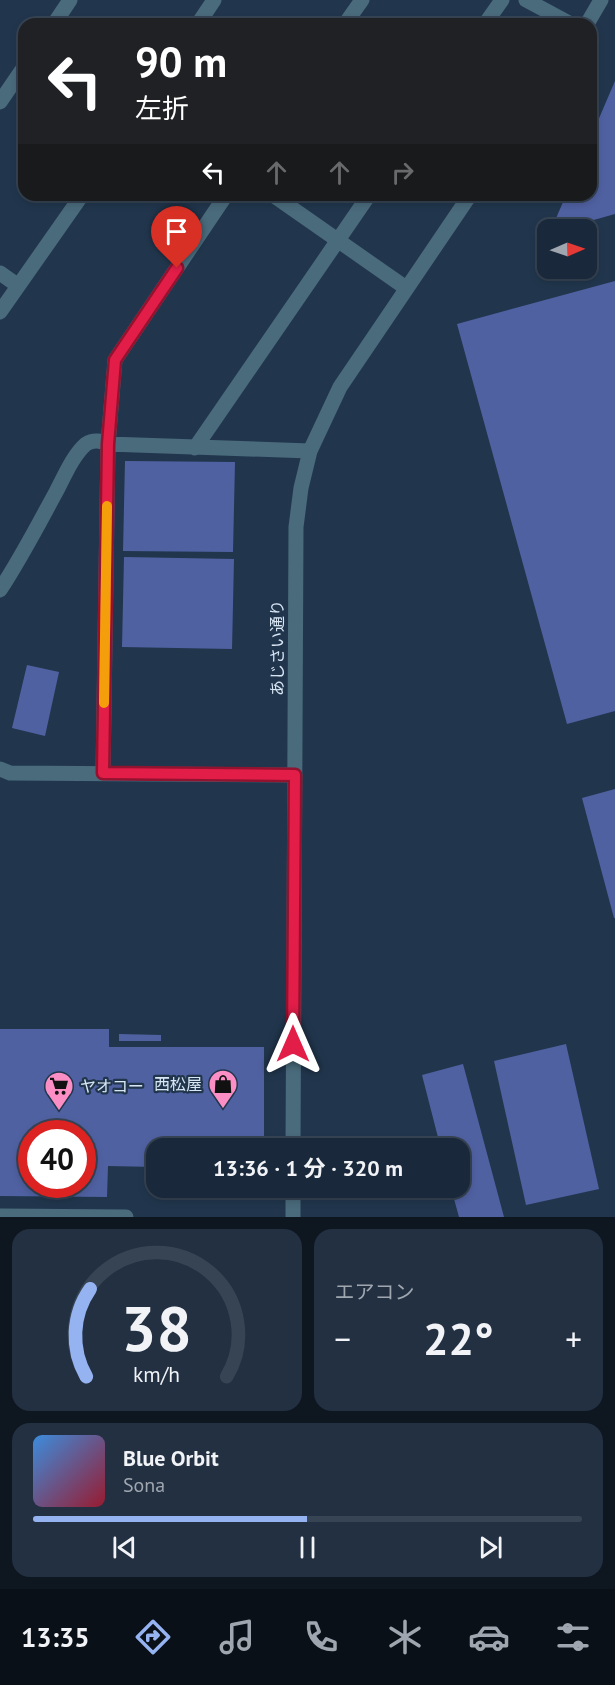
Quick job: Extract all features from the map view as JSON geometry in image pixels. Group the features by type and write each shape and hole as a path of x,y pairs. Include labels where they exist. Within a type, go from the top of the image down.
{"street":[{"path":"58,18 70,0"},
{"path":"202,18 214,0"},
{"path":"349,18 362,0"},
{"path":"489,18 502,0"},
{"path":"526,0 559,18"},
{"path":"590,18 601,0"},
{"path":"0,102 18,76"},
{"path":"0,312 78,201"},
{"path":"103,773 108,444 115,360 222,201"},
{"path":"282,201 406,288"},
{"path":"195,448 365,201"},
{"name":"あじさい通り","path":"293,1138 296,527 302,488 310,451 340,387 466,201"},
{"path":"0,273 17,285"},
{"path":"0,590 87,443 101,441 108,444 310,451"},
{"path":"3,775 103,773 295,775"},
{"path":"292,1217 293,1198"},
{"path":"0,1216 126,1217"}],"building":[{"path":"615,81 615,214 597,219 556,219 563,201 597,201 597,123"},
{"path":"615,281 615,711 567,724 457,324"},
{"path":"125,461 235,462 233,552 123,551"},
{"path":"124,557 234,559 232,649 122,647"},
{"path":"27,665 59,672 45,736 12,728"},
{"path":"615,789 615,918 614,918 582,798"},
{"path":"0,1029 109,1029 109,1047 264,1047 264,1138 146,1138 146,1167 108,1166 107,1197 96,1197 96,1120 18,1120 18,1196 0,1196"},
{"path":"119,1034 161,1035 161,1041 119,1041"},
{"path":"566,1044 599,1189 526,1205 494,1061"},
{"path":"463,1064 504,1217 459,1217 454,1198 470,1198 470,1138 438,1138 422,1075"}],"slow traffic":[{"path":"104,703 107,506"}],"place":[{"name":"西松屋","path":"223,1110"},
{"name":"ヤオコー","path":"59,1112"}],"route":[{"path":"177,268 115,360 108,444 103,773 295,775 293,1044"}]}
